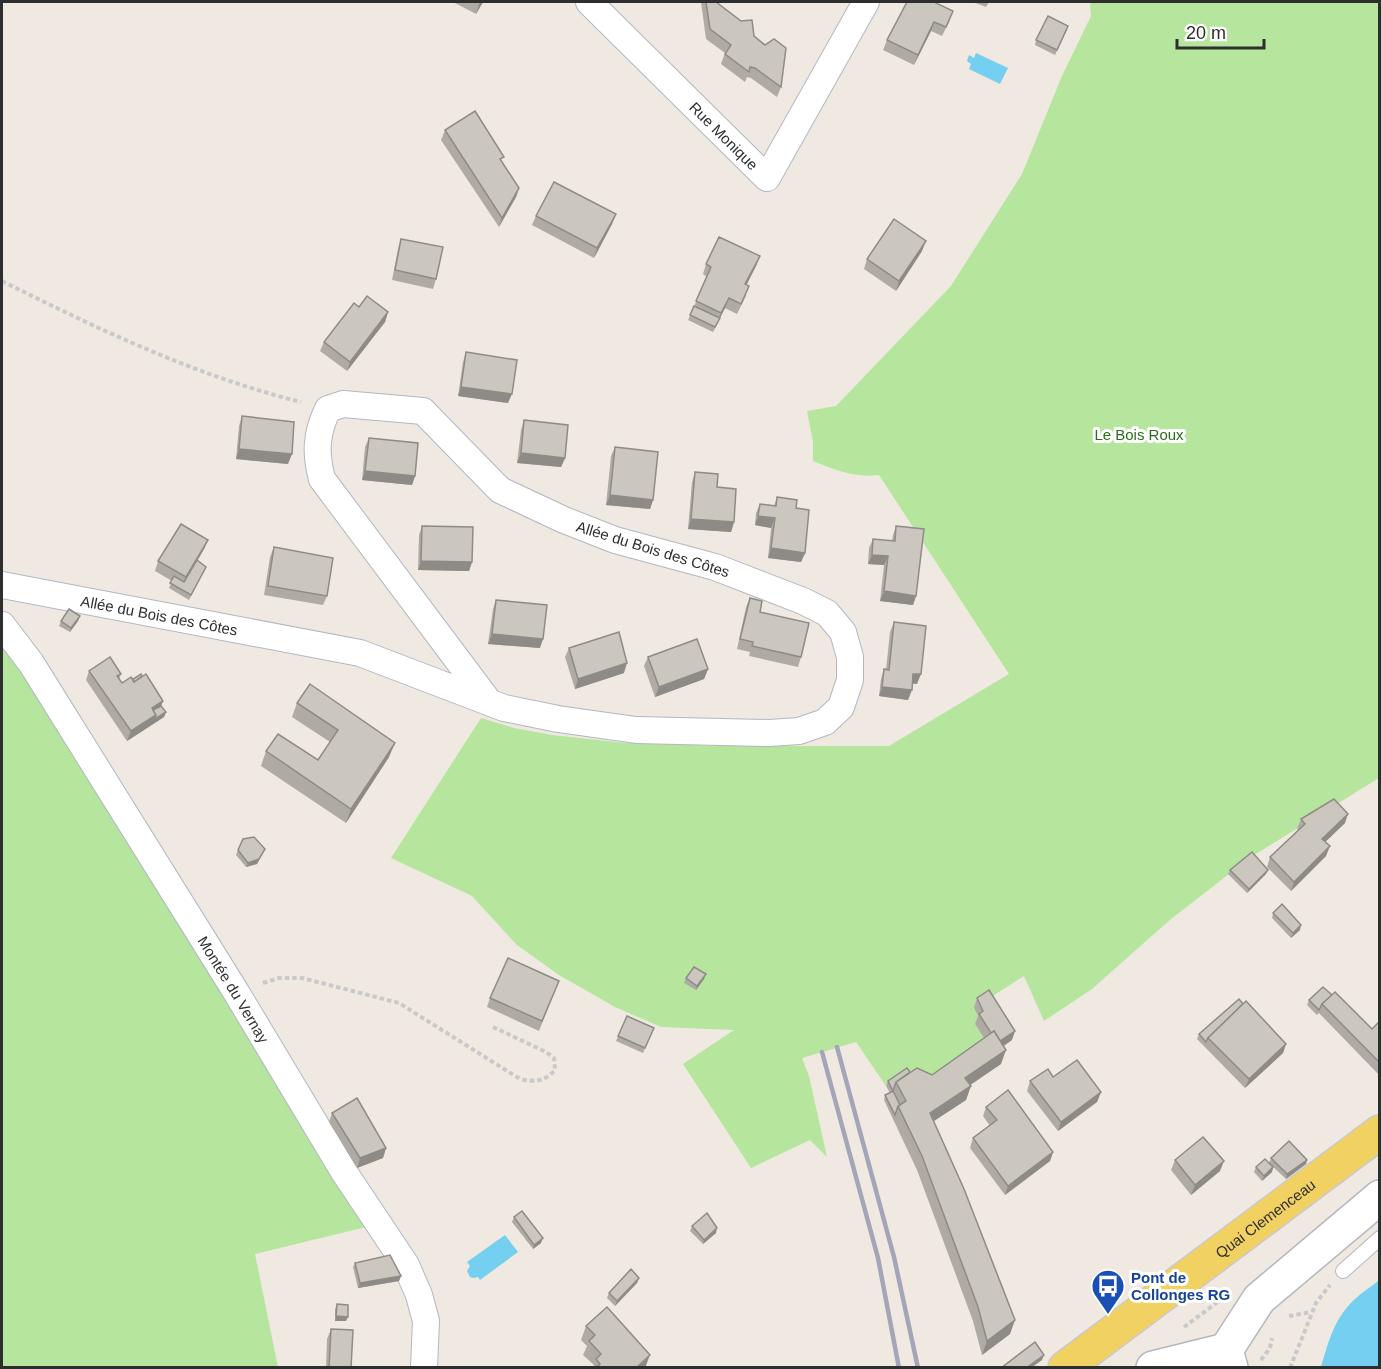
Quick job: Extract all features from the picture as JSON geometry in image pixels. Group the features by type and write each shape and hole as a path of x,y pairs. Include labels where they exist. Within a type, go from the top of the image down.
{"main road":[{"name":"Quai Clemenceau","path":"1065,1368 1380,1132"},
{"name":"Quai Clemenceau","path":"1094,1368 1380,1158"},
{"path":"1153,1368 1228,1359 1259,1299 1380,1197"}],"street":[{"name":"Rue Monique","path":"589,2 767,178 866,2"},
{"name":"Allée du Bois des Côtes","path":"2,585 360,653 504,708 558,719 636,730 769,733 799,731 825,722 841,707 850,680 850,657 843,632 827,613 803,601 715,567 615,540 509,496 500,490 423,411 343,404 328,409"},
{"path":"328,409 320,424 317,443 317,460 322,479 489,702"},
{"name":"Montée du Vernay","path":"2,625 31,663 236,992 344,1172 406,1265 419,1295 426,1321 424,1368"}],"lane":[{"path":"1343,1272 1380,1238"}],"path":[{"path":"2,281 132,344 266,393 328,409"},
{"path":"236,992 279,978 302,978 329,984 410,1008 520,1079 536,1082 549,1077 555,1070 554,1058 546,1052 493,1027"},
{"path":"1290,1368 1316,1303 1343,1272"},
{"path":"1287,1316 1312,1312"}],"green space":[{"name":"Le Bois Roux","path":"1090,2 1379,2 1379,778 1251,857 1171,919 1092,989 1044,1021 1024,976 974,1008 980,1021 975,1024 989,1045 927,1089 905,1073 886,1086 856,1042 802,1058 809,1076 827,1157 810,1140 751,1168 683,1064 734,1030 661,1027 615,1007 559,975 517,945 472,896 391,858 481,718 514,728 552,735 625,743 720,746 889,746 1009,674 879,475 853,474 813,461 813,442 807,411 836,406 951,286 1022,174 1062,76 1091,16"},
{"path":"2,642 31,682 366,1227 255,1254 278,1367 2,1367"}],"water":[{"path":"976,53 1008,68 1000,84 969,69 971,64 967,61 969,55 974,58"},
{"path":"505,1235 518,1252 480,1280 478,1277 470,1277 467,1271 470,1266 467,1262"},
{"path":"1379,1280 1379,1367 1321,1367 1339,1318 1353,1300"}],"building":[{"path":"706,2 716,2 741,21 752,20 754,36 765,45 774,39 786,48 781,87 755,68 750,67 749,72 725,54 731,45 710,29"},
{"path":"907,2 934,2 953,11 946,27 934,22 918,55 887,40"},
{"path":"1048,16 1068,26 1057,50 1036,40"},
{"path":"475,111 504,157 500,159 519,188 502,218 445,130"},
{"path":"554,182 616,214 597,248 536,216"},
{"path":"894,219 926,241 899,281 867,259"},
{"path":"719,237 760,256 745,284 749,286 741,304 729,298 721,313 696,301 711,267 706,264"},
{"path":"401,239 443,247 436,279 395,270"},
{"path":"367,296 388,312 350,362 324,342 354,303 359,307"},
{"path":"694,306 720,318 715,327 690,315"},
{"path":"466,352 517,360 512,394 461,387"},
{"path":"242,416 294,422 292,454 239,449"},
{"path":"524,420 568,425 565,458 521,453"},
{"path":"369,438 418,443 415,476 365,471"},
{"path":"615,447 658,452 653,500 610,495"},
{"path":"695,472 718,474 717,487 736,489 734,522 691,519"},
{"path":"777,497 797,500 796,508 809,510 805,553 771,548 775,518 758,516 760,504 776,506"},
{"path":"181,524 208,540 186,577 158,561"},
{"path":"422,526 473,527 472,562 421,561"},
{"path":"896,526 924,529 916,596 884,591 888,556 872,555 873,539 895,541"},
{"path":"274,547 333,558 327,596 268,586"},
{"path":"197,560 206,567 191,595 170,583 174,576 184,582"},
{"path":"750,598 762,601 760,612 809,623 801,657 752,646 753,642 740,639"},
{"path":"496,600 547,605 543,639 492,634"},
{"path":"69,609 80,616 71,628 61,621"},
{"path":"894,622 926,626 921,674 913,674 912,690 882,687 884,669 889,670"},
{"path":"619,632 627,663 578,679 569,648"},
{"path":"697,639 708,669 659,687 648,657"},
{"path":"110,657 121,674 117,676 122,683 131,677 134,682 146,674 163,701 152,708 156,715 131,731 89,671"},
{"path":"141,674 142,676 134,682 133,679"},
{"path":"310,684 395,743 351,809 266,751 278,734 318,760 338,730 297,703"},
{"path":"161,706 166,712 155,719 156,715 153,710"},
{"path":"1334,799 1348,814 1322,839 1330,846 1294,882 1270,857 1305,824 1301,819"},
{"path":"254,837 265,849 259,859 248,863 238,850 243,839"},
{"path":"1252,852 1268,870 1249,889 1230,870"},
{"path":"1282,904 1301,925 1293,933 1273,913"},
{"path":"508,958 559,981 542,1021 490,998"},
{"path":"694,967 706,974 697,986 686,978"},
{"path":"1323,987 1332,995 1319,1010 1309,1000"},
{"path":"989,990 1015,1031 1000,1041 994,1031 991,1033 979,1014 983,1011 977,998"},
{"path":"1335,992 1372,1029 1378,1023 1380,1024 1380,1063 1322,1004"},
{"path":"1239,999 1243,1004 1206,1042 1199,1034"},
{"path":"1246,1001 1286,1044 1249,1079 1208,1038"},
{"path":"627,1016 654,1028 645,1048 618,1036"},
{"path":"994,1031 1006,1050 965,1078 971,1086 930,1113 964,1189 1015,1320 987,1341 978,1307 922,1156 898,1106 906,1101 896,1082 917,1068 932,1075"},
{"path":"1077,1060 1101,1092 1061,1122 1030,1081 1048,1069 1053,1077"},
{"path":"907,1068 910,1072 896,1082 893,1091 888,1081"},
{"path":"1008,1090 1053,1152 1008,1186 973,1138 997,1120 986,1107"},
{"path":"893,1091 900,1105 895,1115 885,1095"},
{"path":"357,1098 386,1148 360,1158 332,1113"},
{"path":"1203,1137 1224,1161 1195,1185 1175,1160"},
{"path":"1289,1141 1307,1160 1287,1174 1271,1158"},
{"path":"1265,1159 1273,1167 1264,1176 1256,1167"},
{"path":"522,1211 543,1238 534,1245 514,1217"},
{"path":"707,1213 717,1228 704,1240 692,1226"},
{"path":"390,1255 401,1276 360,1283 355,1263"},
{"path":"631,1269 639,1278 617,1301 609,1293"},
{"path":"337,1304 348,1305 348,1317 336,1316"},
{"path":"607,1307 650,1355 636,1368 596,1368 600,1364 596,1359 601,1354 589,1341 595,1335 586,1326"},
{"path":"331,1329 353,1330 351,1368 329,1368"},
{"path":"1035,1342 1044,1355 1026,1368 1001,1368"}],"railway":[{"path":"837,1047 894,1257 918,1368"},
{"path":"822,1052 878,1258 899,1368"}],"place":[{"name":"Pont de Collonges RG","path":"1108,1315"}]}
